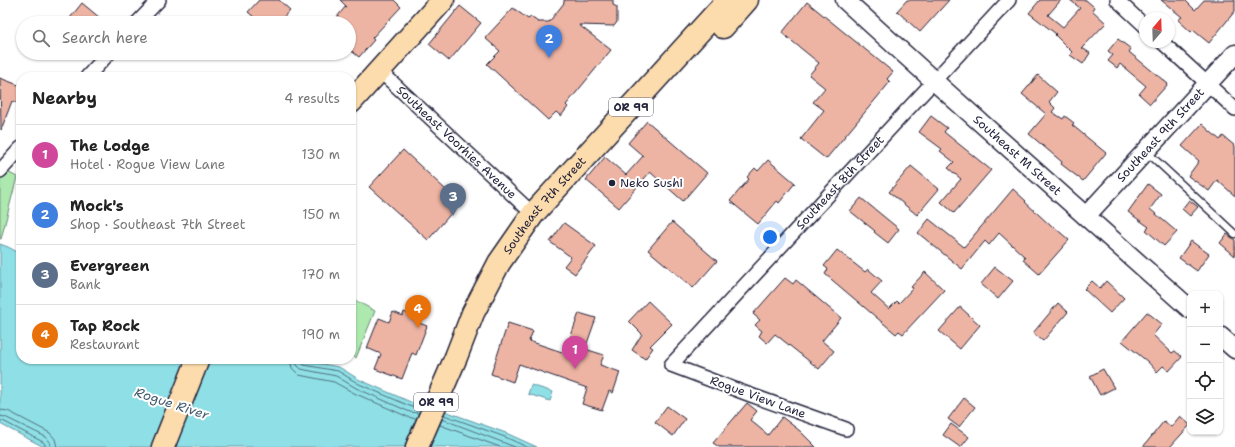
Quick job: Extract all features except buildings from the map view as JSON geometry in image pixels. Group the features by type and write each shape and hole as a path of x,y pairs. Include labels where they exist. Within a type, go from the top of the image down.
{"highway":[{"path":"356,96 443,0"},
{"name":"Southeast 7th Street","path":"417,447 473,314 499,263 533,214 728,0"},
{"path":"671,63 696,55 747,0"},
{"path":"163,447 196,364"}],"street":[{"path":"143,16 158,0"},
{"name":"Southeast M Street","path":"845,0 1187,306"},
{"name":"Southeast 8th Street","path":"671,365 1009,0"},
{"path":"1117,0 1139,20"},
{"path":"1169,48 1235,109"},
{"name":"Southeast 9th Street","path":"1086,216 1235,54"},
{"path":"92,72 103,60"},
{"name":"Southeast Voorhies Avenue","path":"379,70 533,214"},
{"path":"0,171 16,153"},
{"path":"1223,339 1235,349"},
{"name":"Rogue View Lane","path":"671,365 846,429"}],"lane":[{"path":"1146,151 1235,234"}],"green space":[{"path":"0,168 16,176 16,181 0,239"},
{"path":"356,301 375,311 356,358"}],"water":[{"name":"Rogue River","path":"0,244 16,251 16,364 322,364 339,367 360,380 413,403 428,405 506,433 537,447 46,447 0,424"},
{"path":"531,385 553,392 550,401 528,394"}],"place":[{"name":"Mock's","path":"549,58"},
{"name":"Neko Sushi","path":"612,183"},
{"name":"Evergreen","path":"453,216"},
{"name":"Tap Rock","path":"418,328"},
{"name":"The Lodge","path":"575,369"}]}
